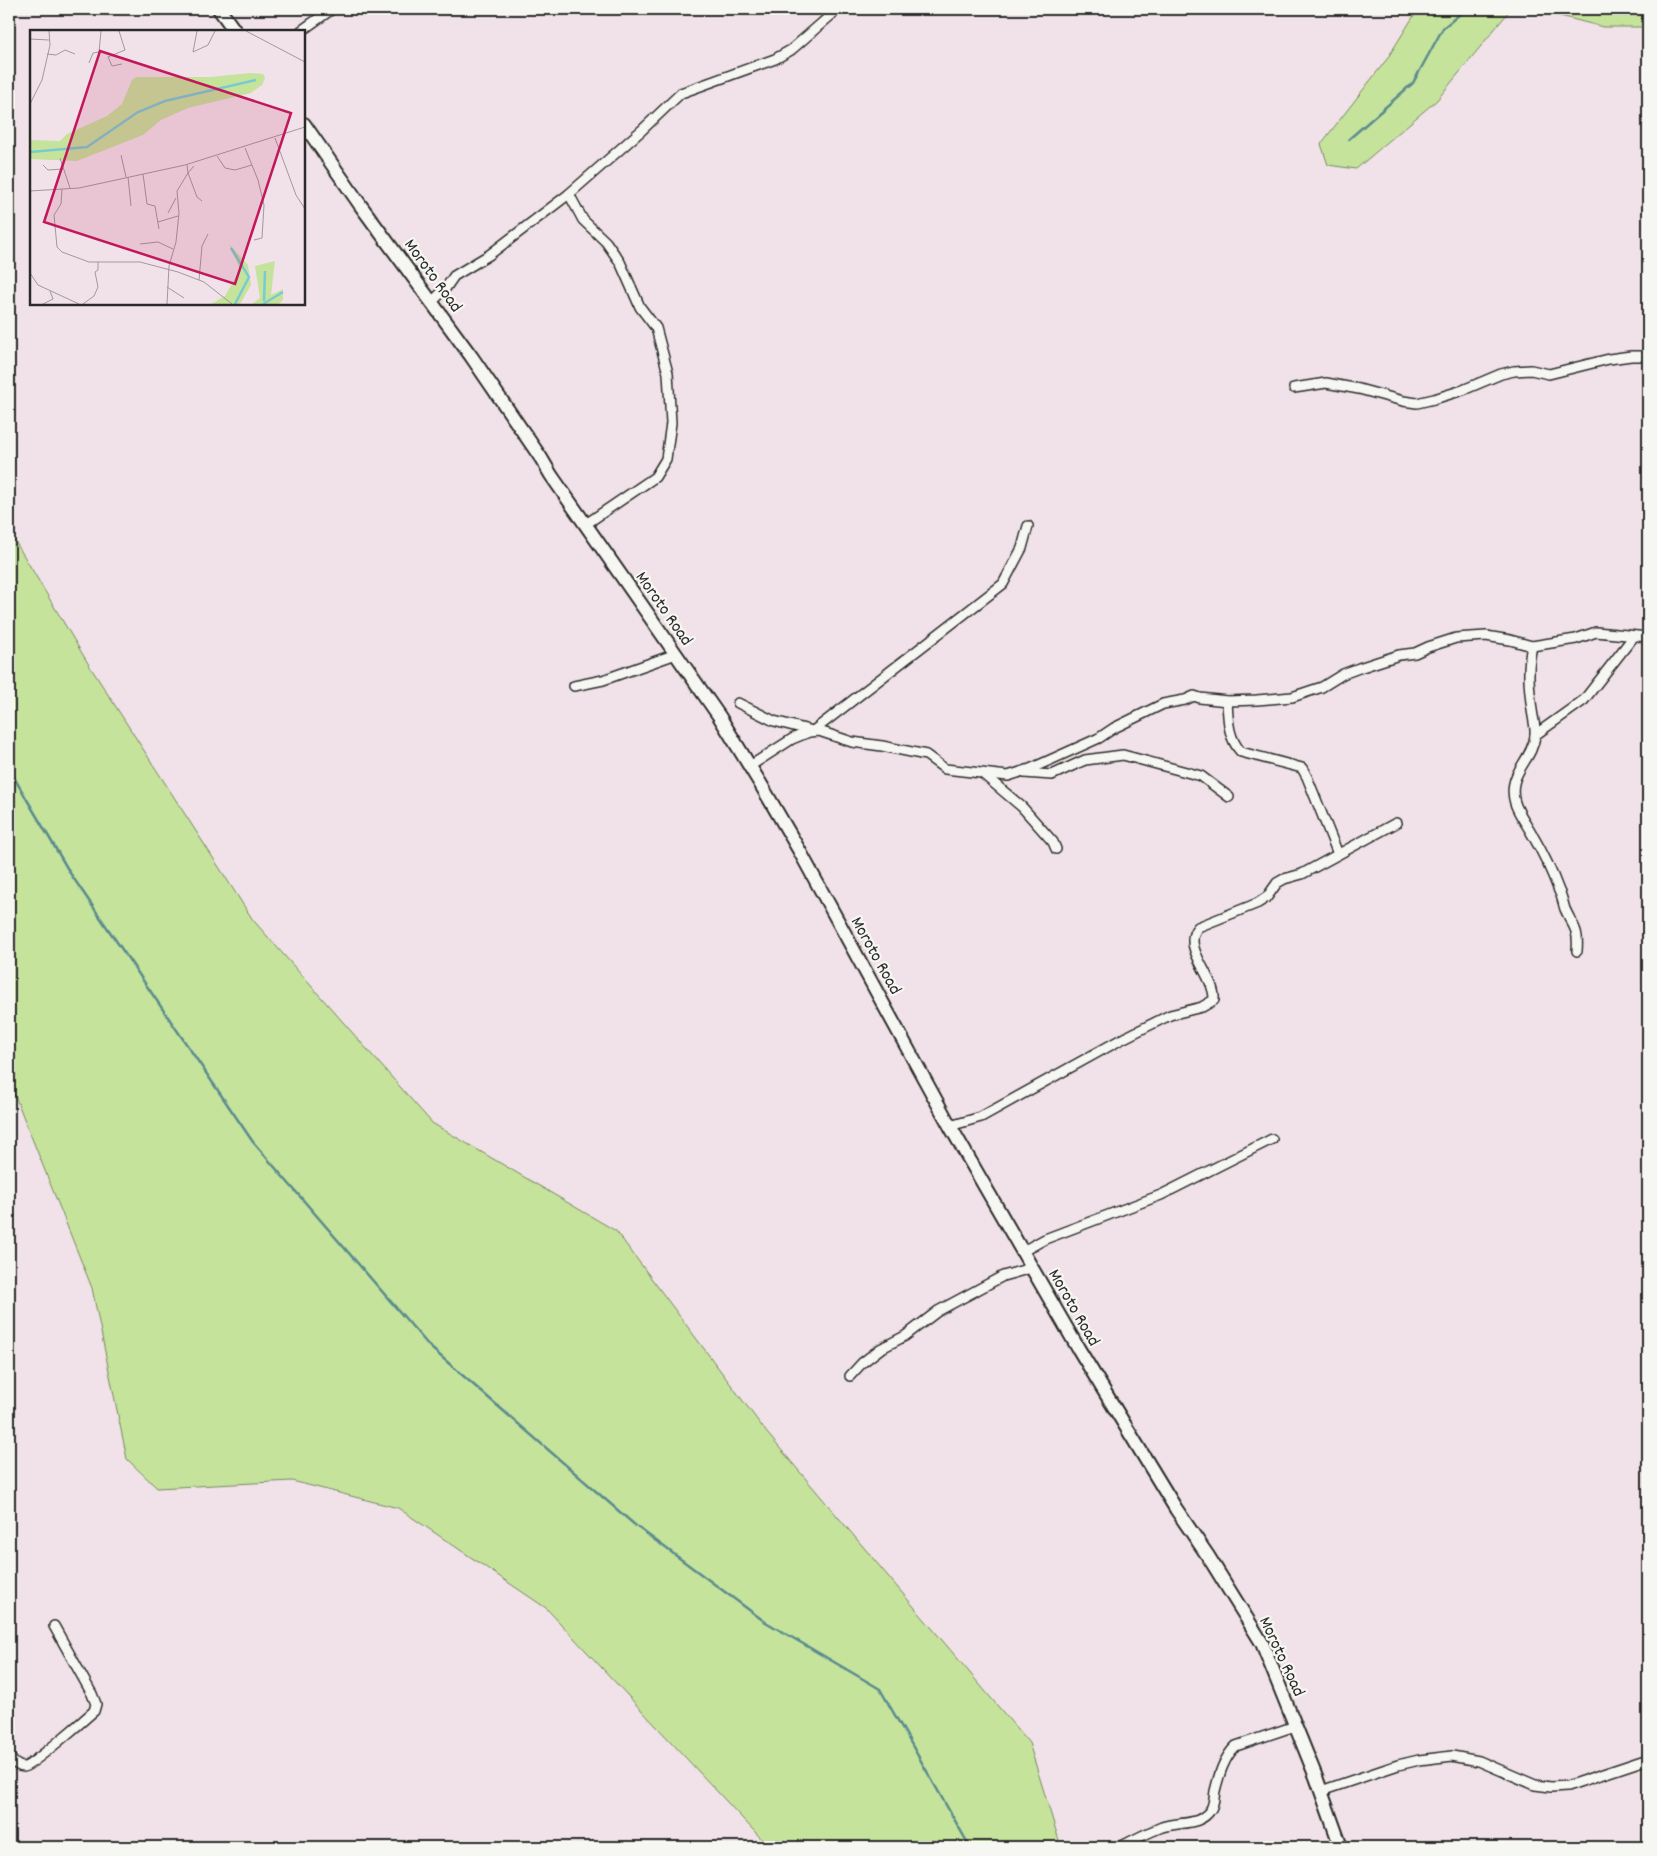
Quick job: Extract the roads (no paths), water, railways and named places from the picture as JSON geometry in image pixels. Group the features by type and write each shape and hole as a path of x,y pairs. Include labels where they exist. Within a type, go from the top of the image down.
{"main road":[{"path":"219,9 233,30"},
{"name":"Moroto Road","path":"305,125 471,356 551,475 719,716 750,766 799,850 950,1126 1031,1268 1126,1429 1262,1643 1296,1726 1341,1847"}],"street":[{"path":"302,30 332,9"},
{"path":"432,302 445,289 454,276 489,255 569,194 681,93 775,60 791,50 838,9"},
{"path":"569,194 583,220 606,242 620,262 640,308 656,328 668,373 671,423 666,459 655,477 586,524"},
{"path":"1294,388 1326,383 1417,403 1463,390 1493,376 1514,371 1531,370 1549,374 1609,359 1648,356"},
{"path":"750,766 792,739 813,731 1003,584 1022,548 1028,526"},
{"path":"738,703 774,721 852,742 926,755 945,769 1008,776 1099,738 1114,728 1163,704 1185,700 1194,696 1227,701 1292,697 1322,687 1343,674 1358,668 1399,655 1415,653 1456,638 1486,636 1532,646 1576,639 1596,632 1648,637"},
{"path":"1535,735 1584,700 1634,636"},
{"path":"1532,646 1529,674 1535,735 1531,750 1517,771 1513,784 1513,795 1524,822 1533,835 1560,891 1565,908 1575,926 1578,938 1577,951"},
{"path":"574,686 616,676 676,654"},
{"path":"1227,701 1228,726 1232,739 1241,752 1302,768 1338,854"},
{"path":"1018,773 1052,775 1085,760 1123,755 1201,776 1229,797"},
{"path":"983,774 1022,806 1056,849"},
{"path":"950,1126 982,1117 1120,1040 1170,1015 1209,1004 1214,1000 1215,991 1194,948 1192,939 1198,927 1258,903 1267,897 1278,883 1284,879 1302,874 1396,823"},
{"path":"1023,1251 1044,1239 1161,1195 1272,1140"},
{"path":"850,1376 862,1363 938,1311 997,1279 1031,1268"},
{"path":"9,1756 23,1767 30,1765 94,1711 96,1704 92,1694 54,1626"},
{"path":"1120,1847 1173,1824 1188,1824 1198,1821 1210,1811 1222,1768 1229,1753 1236,1746 1296,1726"},
{"path":"1321,1791 1398,1765 1452,1756 1478,1761 1535,1785 1551,1787 1567,1786 1648,1759"},
{"path":"1139,1847 1140,1837"}],"waterway":[{"path":"1349,139 1413,83 1443,28 1466,9"},
{"path":"9,769 70,873 253,1142 430,1347 636,1526 764,1621 880,1689 970,1847"}]}
